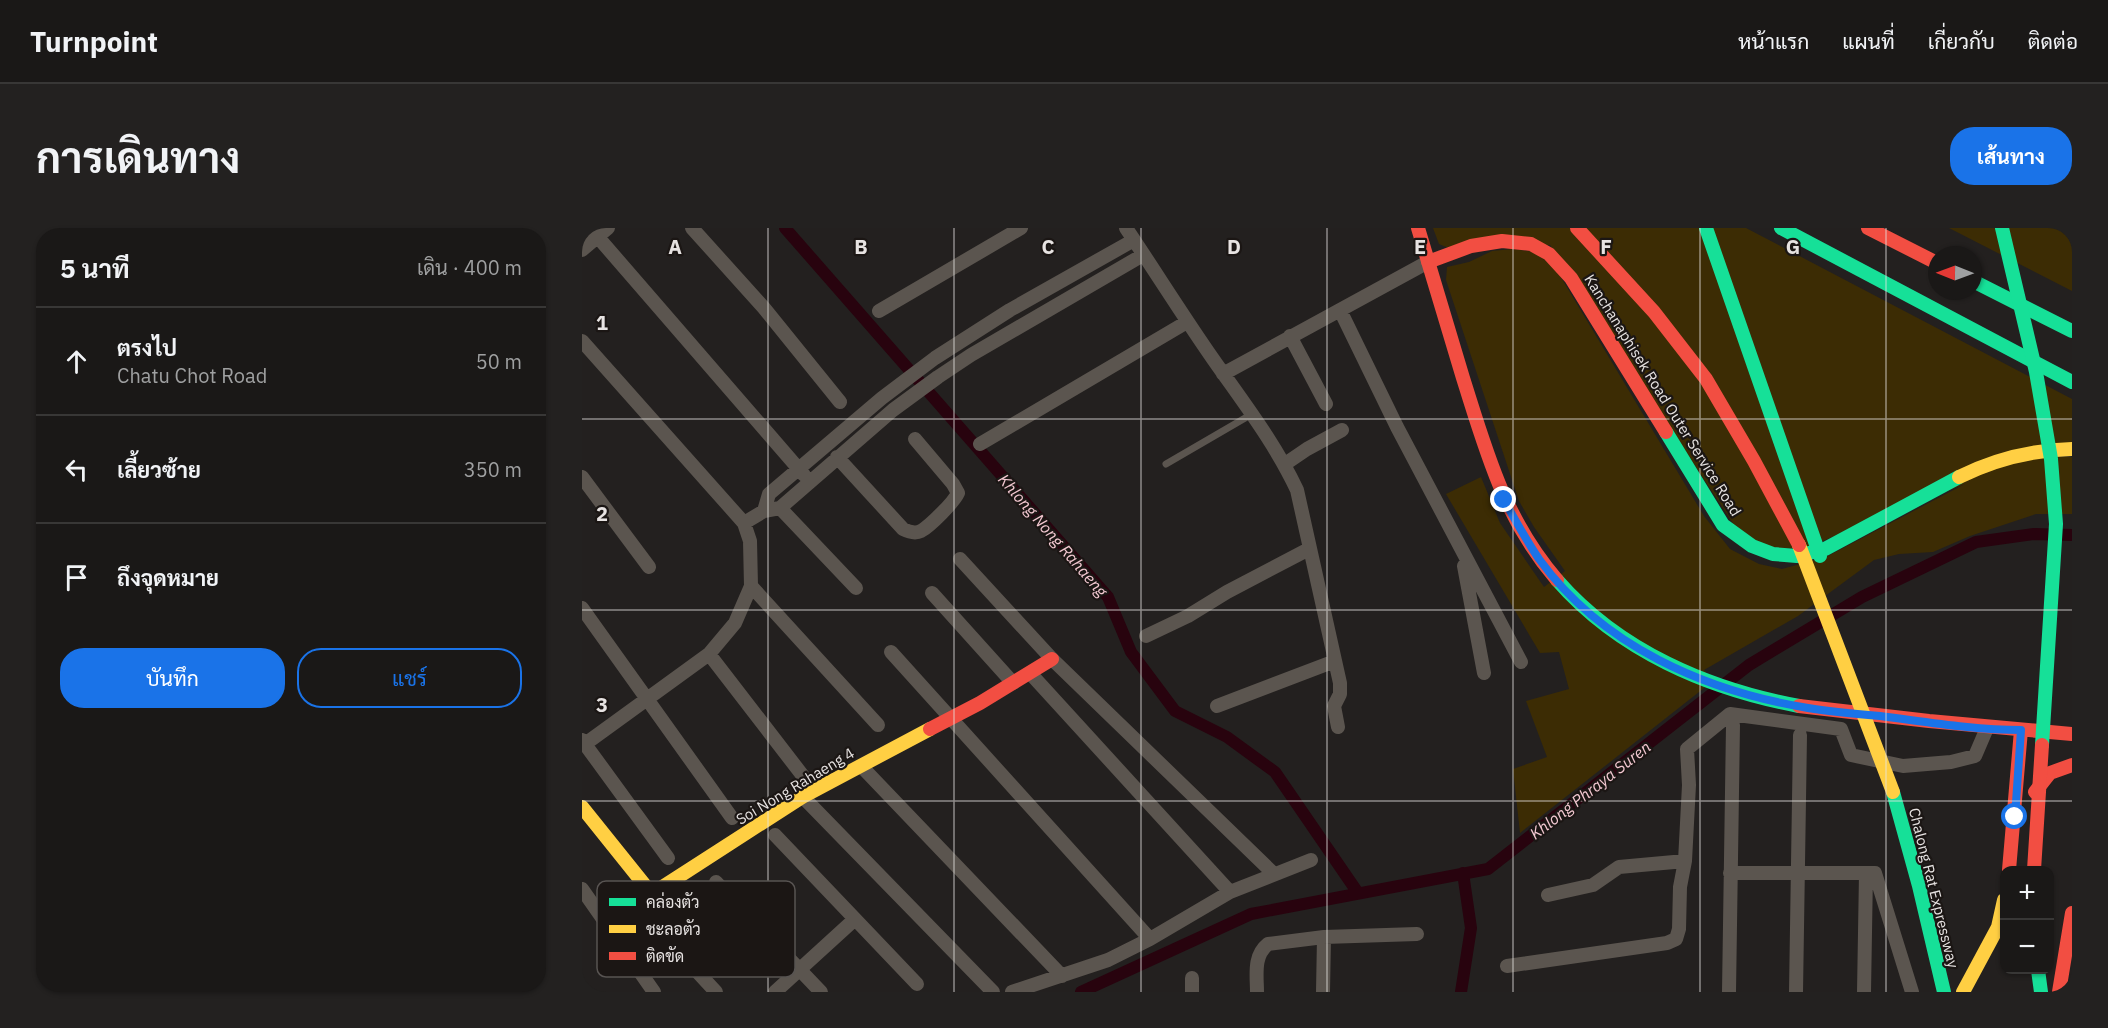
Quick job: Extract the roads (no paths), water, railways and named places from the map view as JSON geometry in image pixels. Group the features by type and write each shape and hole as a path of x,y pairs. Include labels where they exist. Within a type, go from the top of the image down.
{"main road":[{"path":"1418,228 1490,465 1504,500 1540,560 1582,606 1626,641 1685,674 1754,696 1808,708 1983,728 2072,734"},
{"path":"1577,228 1654,312 1706,379 1754,461 1796,537 1893,792"},
{"path":"1706,228 1824,567"},
{"path":"1781,228 2072,382"},
{"path":"1868,228 1928,258"},
{"path":"2002,228 2036,372 2051,459 2056,524 2034,866"},
{"name":"Kanchanaphisek Road Outer Service Road","path":"1428,262 1474,244 1506,240 1518,241 1545,250 1571,278 1723,525 1739,540 1754,548 1792,555 1812,554 1849,537 1983,465 2034,450 2072,449"},
{"path":"1982,286 2072,332"},
{"path":"1850,641 1893,792"},
{"name":"Soi Nong Rahaeng 4","path":"672,881 803,797 950,718 1052,659"},
{"path":"2009,866 2021,730"},
{"path":"2015,817 2050,773 2072,765"},
{"name":"Chalong Rat Expressway","path":"1893,792 1919,886 1944,992"},
{"name":"Soi Nong Rahaeng 4","path":"582,807 641,881"},
{"path":"2059,992 2072,913"},
{"path":"1963,992 1998,927 2000,918"},
{"path":"2039,974 2041,992"}],"street":[{"path":"692,228 764,308 840,402"},
{"path":"879,311 1021,228"},
{"path":"1126,228 1187,322 1285,464 1297,490 1340,683 1340,694 1334,706 1338,727"},
{"path":"582,250 599,231 810,481"},
{"path":"765,511 769,494 882,398 929,362 1010,310 1134,240"},
{"path":"744,523 765,511 780,508 893,410 938,377 971,355 1143,255"},
{"path":"1223,374 1428,262"},
{"path":"1337,312 1391,430 1521,662"},
{"path":"980,444 1187,322"},
{"path":"1290,336 1326,404"},
{"path":"582,341 744,523 750,541 751,586 735,622 709,654 585,749 668,858"},
{"path":"960,342 971,355"},
{"path":"882,398 893,410"},
{"path":"1285,464 1306,449 1342,430"},
{"path":"837,458 903,529 911,532 921,531 955,501 958,493 915,439"},
{"path":"582,477 649,567"},
{"path":"780,508 856,588"},
{"path":"1146,636 1188,616 1227,592 1309,549"},
{"path":"960,559 1052,659 1274,874"},
{"path":"1467,565 1484,673"},
{"path":"751,586 878,725"},
{"path":"932,593 1013,683"},
{"path":"582,608 732,818"},
{"path":"891,652 1150,939"},
{"path":"709,654 803,776"},
{"path":"1217,705 1335,661"},
{"path":"1030,673 1230,892"},
{"path":"1508,966 1667,943 1676,939 1679,929 1680,887 1685,861 1689,785 1687,749 1730,714 1841,729 1851,755 1903,765 1951,762 1975,756 1983,728"},
{"path":"1729,992 1733,725"},
{"path":"1796,992 1800,735"},
{"path":"861,766 1062,976"},
{"path":"803,797 993,992"},
{"path":"775,835 917,984"},
{"path":"1012,992 1108,960 1150,939 1230,892 1311,860"},
{"path":"1548,895 1593,885 1619,867 1685,861"},
{"path":"1730,873 1875,873 1912,992"},
{"path":"1864,992 1866,873"},
{"path":"582,889 597,910"},
{"path":"795,974 855,919"},
{"path":"1257,992 1257,961 1260,950 1268,944 1324,937 1417,934"},
{"path":"1323,992 1324,937"},
{"path":"795,965 820,992"},
{"path":"644,977 654,992"},
{"path":"702,977 716,992"},
{"path":"775,992 792,977"}],"lane":[{"path":"1166,464 1252,414"}],"waterway":[{"name":"Khlong Nong Rahaeng","path":"785,228 1108,597 1131,652 1175,711 1227,737 1275,772 1358,893"},
{"name":"Khlong Phraya Suren","path":"1081,992 1251,914 1488,869 1749,665 1862,597 1976,542 2034,534 2072,535"},
{"path":"1461,992 1471,928 1463,873"}]}
